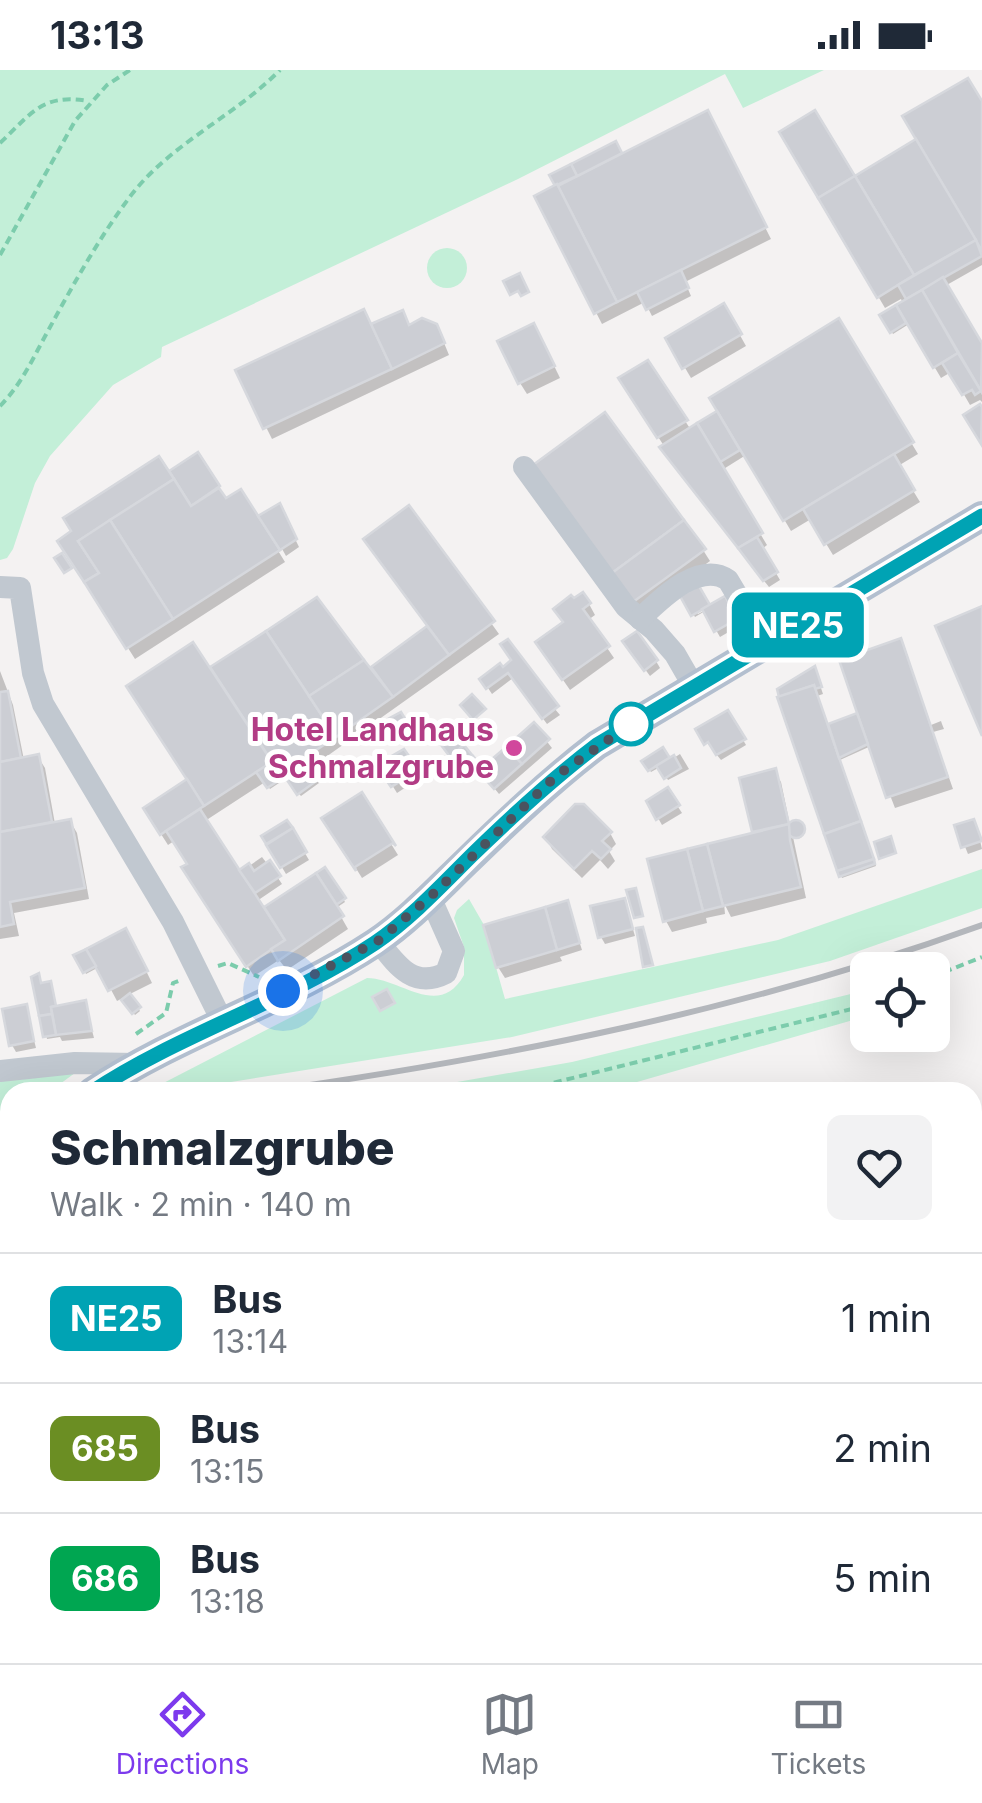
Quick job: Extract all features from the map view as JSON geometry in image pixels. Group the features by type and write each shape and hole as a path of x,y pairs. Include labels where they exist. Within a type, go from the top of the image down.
{"main road":[{"path":"108,1082 378,941 430,897 556,776 597,745 982,516"}],"street":[{"path":"524,467 626,607 675,654 694,686"},
{"path":"640,618 689,581 719,574 728,580 766,644"},
{"path":"10,588 42,704 173,922 222,1021"},
{"path":"378,941 402,971 414,978 426,979 446,972 454,951 430,897"},
{"path":"0,1071 87,1062 137,1064"}],"path":[{"path":"0,255 75,121 90,101 130,70"},
{"path":"0,406 20,382 70,291 142,181 280,70"},
{"path":"0,143 50,100 68,97 90,101"},
{"path":"950,970 982,957"},
{"path":"556,1082 850,1009"}],"green space":[{"path":"0,70 824,70 743,108 725,74 518,179 162,347 161,357 113,385 50,456 35,483 13,549 0,560"},
{"path":"447,248 461,254 467,268 461,282 447,288 433,282 427,268 433,254"},
{"path":"982,869 982,908 830,961 512,1037 231,1082 165,1082 367,978 431,996 454,988 464,975 464,947 454,918 469,899 484,925 505,999 778,940"},
{"path":"850,994 850,1021 637,1082 457,1082 572,1062"},
{"path":"79,1070 63,1082 0,1082 0,1077"}],"building":[{"path":"968,78 982,101 982,251 902,116"},
{"path":"708,110 767,227 617,302 558,186"},
{"path":"815,110 855,176 818,198 779,132"},
{"path":"916,139 976,240 914,275 855,176"},
{"path":"616,141 622,153 577,176 571,164"},
{"path":"571,164 577,176 555,186 549,175"},
{"path":"855,176 914,275 877,298 818,198"},
{"path":"557,184 617,302 594,314 534,196"},
{"path":"976,240 982,256 906,299 898,285"},
{"path":"681,270 689,288 646,310 637,292"},
{"path":"520,273 529,292 510,295 503,281"},
{"path":"943,277 982,343 981,391 922,290"},
{"path":"922,290 958,353 933,368 896,305"},
{"path":"724,303 742,334 682,369 665,338"},
{"path":"896,305 906,323 890,333 879,315"},
{"path":"364,309 392,369 263,429 235,370"},
{"path":"403,310 409,325 422,318 437,324 445,343 392,369 371,324"},
{"path":"839,318 914,442 783,521 709,398"},
{"path":"534,323 555,366 518,384 497,341"},
{"path":"958,353 981,391 975,395 972,390 962,395 942,363"},
{"path":"648,360 688,420 657,438 618,378"},
{"path":"980,404 982,407 981,444 963,415"},
{"path":"717,411 740,450 720,462 697,423"},
{"path":"605,412 684,520 612,573 533,465"},
{"path":"697,423 763,533 738,548 659,447"},
{"path":"198,452 220,486 191,506 169,471"},
{"path":"894,454 915,490 824,545 803,509"},
{"path":"159,456 174,479 78,541 99,573 84,582 57,541 71,531 63,518"},
{"path":"174,479 191,506 219,488 226,498 241,489 280,550 173,619 110,520"},
{"path":"280,503 297,539 280,550 258,516"},
{"path":"409,505 495,621 449,655 363,539"},
{"path":"110,520 173,619 126,649 84,582 99,573 78,541"},
{"path":"684,520 706,549 633,602 612,573"},
{"path":"757,537 778,572 763,581 738,548"},
{"path":"62,553 72,568 64,573 54,558"},
{"path":"699,586 710,605 691,616 680,596"},
{"path":"583,592 591,603 583,609 610,646 562,680 535,642 563,622 553,609 571,595 574,598"},
{"path":"725,596 737,619 714,632 702,609"},
{"path":"317,597 364,660 309,696 266,631"},
{"path":"982,606 982,736 935,626"},
{"path":"427,626 449,655 393,697 371,667"},
{"path":"266,631 336,737 280,774 210,667"},
{"path":"637,631 658,660 644,671 622,641"},
{"path":"901,638 948,777 886,798 839,660"},
{"path":"508,639 559,706 542,719 508,673 486,689 479,679 500,663 503,667 511,660 500,644"},
{"path":"193,642 272,762 204,806 126,686"},
{"path":"364,660 393,697 336,737 309,696"},
{"path":"815,666 822,687 815,689 814,685 779,697 777,689"},
{"path":"814,685 861,821 824,834 777,697"},
{"path":"8,691 21,758 0,762 0,692"},
{"path":"472,694 486,709 473,720 460,705"},
{"path":"728,710 746,739 716,755 708,742 704,745 695,729"},
{"path":"401,712 412,730 397,739 386,720"},
{"path":"857,713 868,744 839,758 828,724"},
{"path":"534,722 550,739 522,764 506,747"},
{"path":"455,734 464,745 450,757 441,745"},
{"path":"464,745 473,756 459,768 450,757"},
{"path":"506,747 522,764 494,789 478,771"},
{"path":"663,747 670,758 648,771 641,761"},
{"path":"404,749 419,770 391,787 376,765"},
{"path":"39,754 52,822 0,832 0,762"},
{"path":"674,755 681,768 664,779 656,766"},
{"path":"473,756 483,767 468,779 459,768"},
{"path":"272,762 283,778 267,788 256,772"},
{"path":"309,764 319,779 297,795 287,780"},
{"path":"776,768 789,824 752,832 739,778"},
{"path":"187,779 204,806 160,835 143,808"},
{"path":"668,787 680,805 656,820 646,801"},
{"path":"362,792 396,846 393,843 355,867 356,871 321,818"},
{"path":"575,804 584,804 612,832 602,841 611,849 601,859 592,851 574,869 543,837"},
{"path":"200,809 285,940 246,967 181,867 187,864 166,831"},
{"path":"71,819 85,888 10,902 14,924 0,927 0,832"},
{"path":"974,819 982,841 961,848 954,825"},
{"path":"287,820 293,828 266,844 261,836"},
{"path":"796,820 805,829 796,838 787,829"},
{"path":"861,821 874,859 837,871 824,834"},
{"path":"789,824 801,887 723,906 707,844"},
{"path":"293,828 307,852 280,868 266,845"},
{"path":"891,836 896,853 879,859 874,842"},
{"path":"707,844 723,906 703,911 687,849"},
{"path":"687,849 703,911 663,922 647,859"},
{"path":"874,859 875,864 839,877 837,871"},
{"path":"270,860 281,876 255,893 239,870 249,863 254,871"},
{"path":"325,867 346,898 336,905 316,873"},
{"path":"316,873 344,916 278,961 271,949 285,940 264,907"},
{"path":"636,888 643,916 634,918 626,890"},
{"path":"625,898 633,929 598,938 590,906"},
{"path":"568,900 580,943 557,950 545,907"},
{"path":"545,907 557,950 496,968 483,925"},
{"path":"643,927 653,965 643,967 636,928"},
{"path":"126,928 148,971 108,991 86,949"},
{"path":"86,949 96,966 83,973 73,955"},
{"path":"39,973 41,983 51,981 56,1006 51,1007 52,1014 39,1016 31,977"},
{"path":"387,989 395,1003 380,1011 372,997"},
{"path":"130,993 141,1007 132,1014 121,1000"},
{"path":"86,1000 92,1031 56,1035 51,1007"},
{"path":"27,1004 34,1041 9,1046 2,1009"},
{"path":"52,1014 56,1035 43,1037 39,1016"}],"railway":[{"path":"332,1082 535,1046 716,1006 806,982 982,925"}],"bus line":[{"name":"NE25","path":"108,1082 162,1050 344,962 378,941 430,897 556,776 597,745 982,516"}],"place":[{"name":"Hotel Landhaus Schmalzgrube","path":"514,748"}],"route":[{"path":"283,991 378,941 430,897 556,776 631,724"}]}
